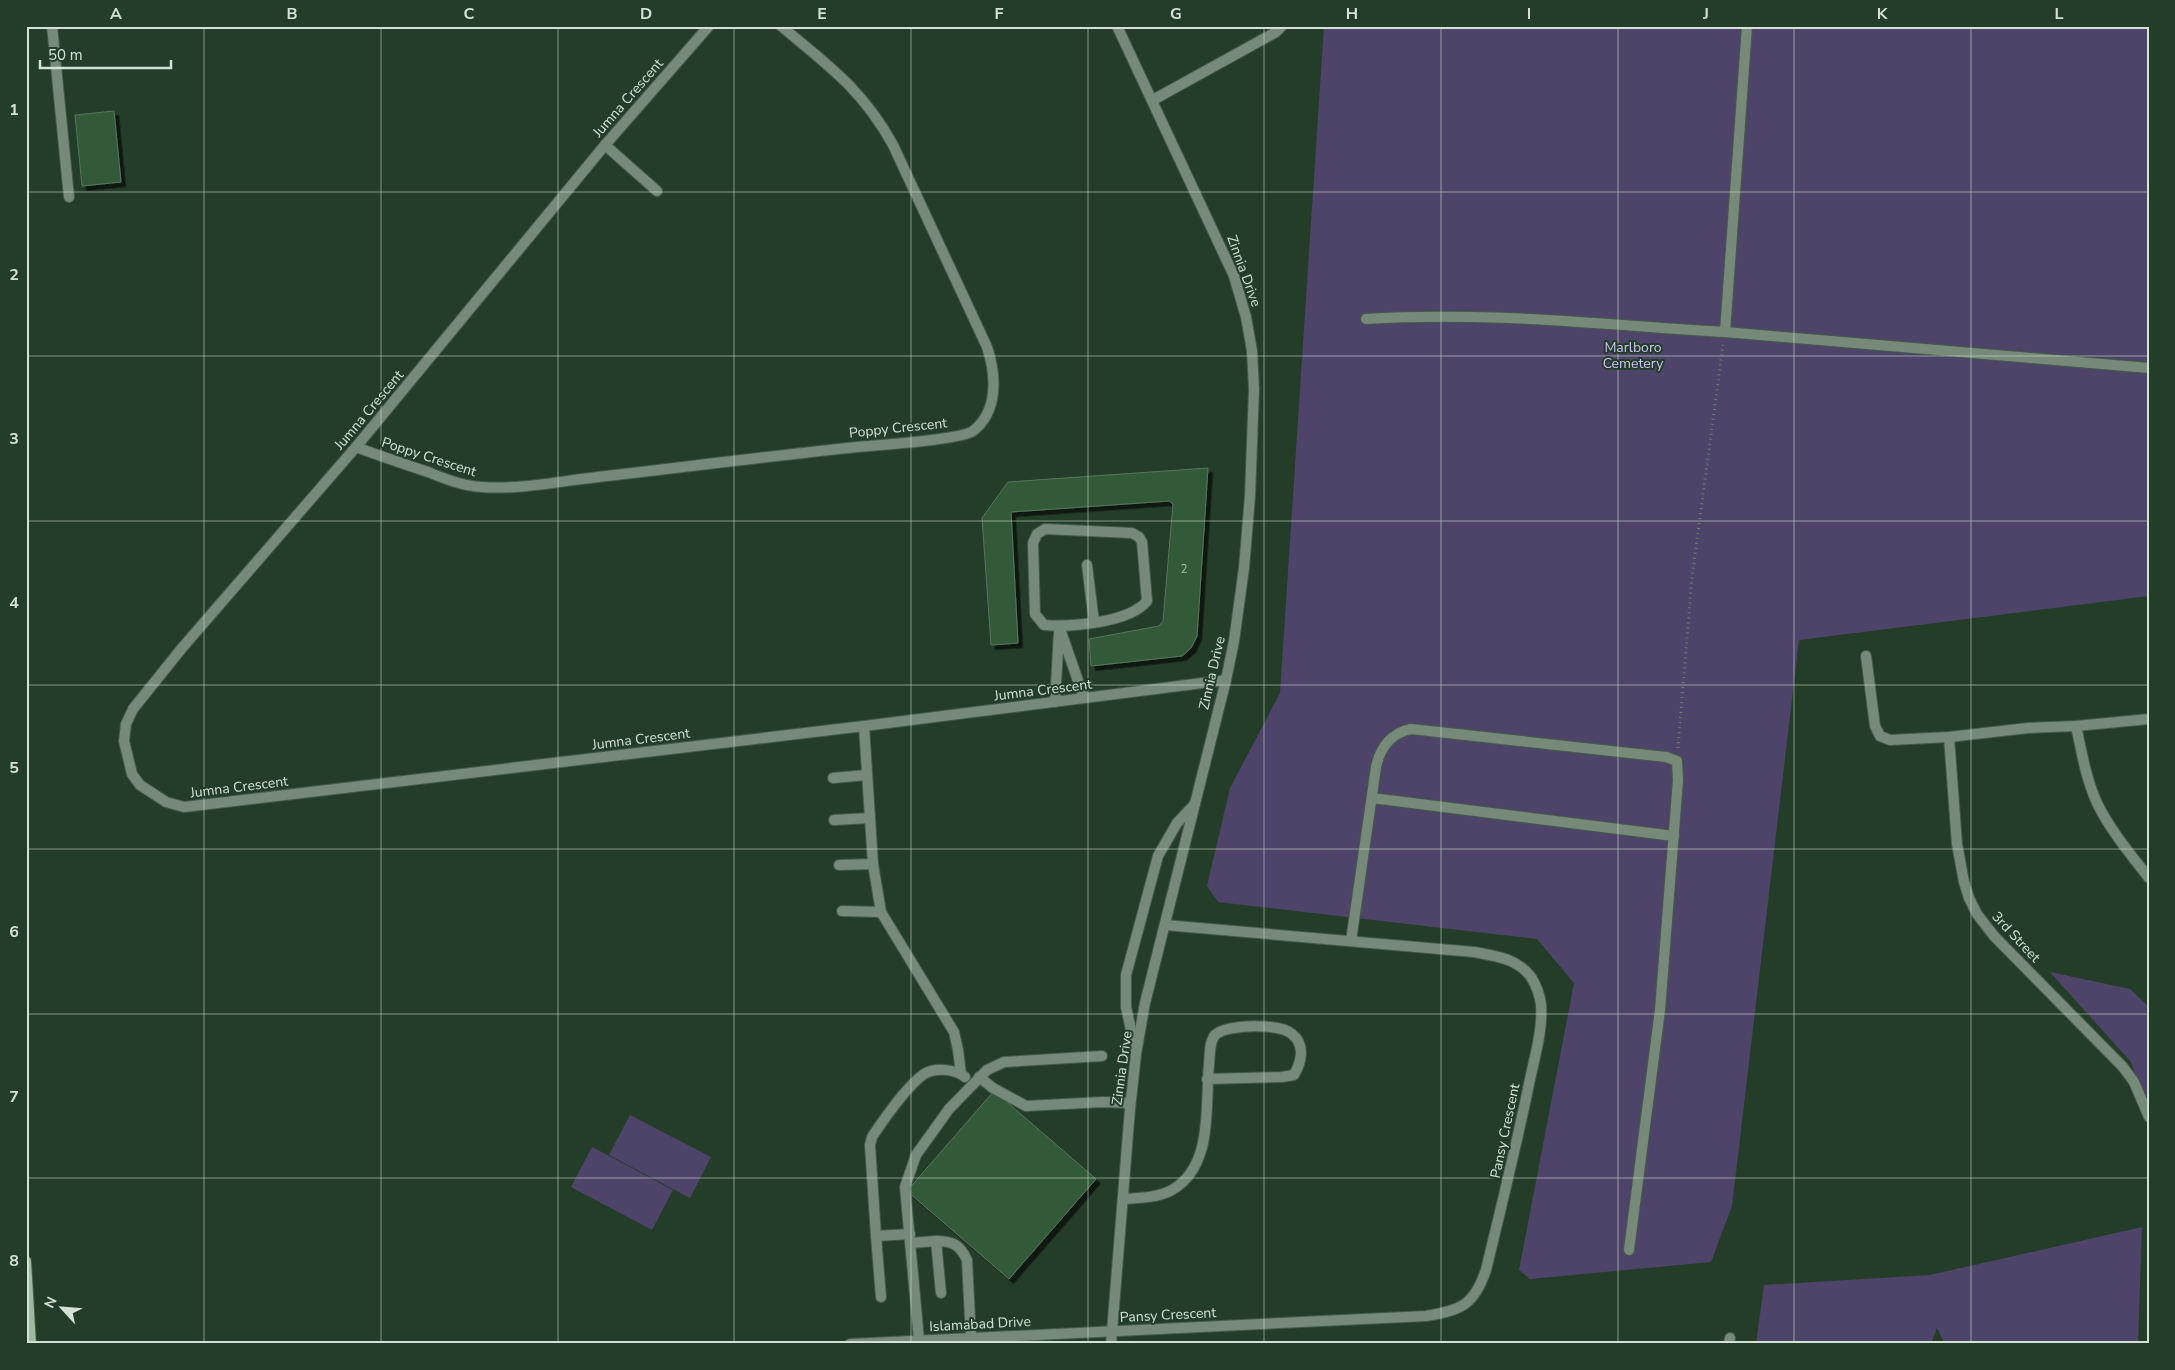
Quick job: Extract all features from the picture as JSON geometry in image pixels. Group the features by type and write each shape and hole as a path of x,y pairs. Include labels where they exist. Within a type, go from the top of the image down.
{"main road":[{"path":"26,1261 31,1344"}],"street":[{"path":"52,26 69,197"},
{"name":"Jumna Crescent","path":"709,26 605,145 356,447 182,648 133,708 126,724 124,741 127,760 132,774 140,785 166,802 184,807 864,726 1226,680"},
{"name":"Poppy Crescent","path":"356,447 462,484 503,487 737,459 931,439 972,432 989,407 993,394 993,365 987,347 893,145 880,121 847,81 781,26"},
{"name":"Zinnia Drive","path":"1111,1344 1130,1104 1136,1054 1145,1003 1226,680 1239,609 1250,496 1254,389 1252,351 1246,317 1234,276 1117,26"},
{"path":"1153,100 1276,32 1282,26"},
{"path":"1725,332 1747,26"},
{"path":"605,145 657,191"},
{"path":"1366,318 1411,316 1461,317 1725,332 2149,368"},
{"path":"1045,529 1132,533 1139,537 1142,542 1147,601 1134,612 1094,622 1059,626 1044,625 1035,614 1033,543 1037,534 1045,529"},
{"path":"1087,565 1094,622"},
{"path":"1059,626 1084,698"},
{"path":"1054,702 1059,626"},
{"path":"1866,656 1875,726 1880,736 1890,740 1949,737 2149,719"},
{"path":"864,726 873,864 881,912 954,1032 961,1074"},
{"path":"2076,726 2087,778 2097,804 2109,825 2149,878"},
{"path":"1352,941 1378,756 1392,738 1402,731 1410,729 1666,757 1677,761 1678,780 1660,1010 1629,1250"},
{"name":"3rd Street","path":"1949,737 1958,844 1964,882 1973,906 1994,936 2124,1067 2134,1082 2149,1117"},
{"path":"834,778 867,775"},
{"path":"1372,798 1674,836"},
{"path":"1136,1054 1126,1007 1126,975 1158,856 1177,823 1195,804"},
{"path":"834,820 870,818"},
{"path":"839,865 873,864"},
{"path":"842,911 881,912"},
{"name":"Pansy Crescent","path":"1112,1331 1426,1316 1458,1309 1466,1305 1478,1289 1486,1270 1517,1144 1537,1043 1541,1005 1536,987 1523,968 1501,957 1474,952 1165,925"},
{"path":"1123,1199 1151,1197 1171,1191 1184,1181 1193,1168 1203,1146 1207,1079 1212,1041 1216,1034 1239,1026 1281,1029 1292,1033 1298,1041 1302,1055 1299,1067 1294,1075 1207,1079"},
{"path":"919,1340 906,1187 916,1154 949,1109 987,1070 1004,1062 1102,1056"},
{"path":"880,1297 870,1145 872,1137 924,1074 937,1070 961,1074 993,1088 1026,1106 1103,1102 1130,1104"},
{"path":"876,1236 955,1243 962,1250 967,1260 971,1338"},
{"path":"936,1241 941,1293"},
{"name":"Islamabad Drive","path":"850,1344 1112,1331"}],"path":[{"path":"1677,761 1692,577 1725,332"}],"green space":[{"name":"Marlboro Cemetery","path":"1324,26 2149,26 2149,596 1799,640 1732,1206 1711,1262 1530,1279 1519,1270 1574,983 1537,939 1218,902 1207,886 1230,788 1280,693"},
{"path":"2050,972 2130,989 2149,1007 2149,1115 2131,1062"},
{"path":"630,1115 711,1157 690,1198 609,1155"},
{"path":"592,1147 673,1190 652,1230 571,1187"},
{"path":"2142,1227 2138,1343 1945,1344 1937,1328 1931,1344 1756,1344 1764,1285 1930,1275"}],"building":[{"path":"114,111 121,182 82,186 75,115"},
{"path":"1208,468 1197,636 1191,648 1182,656 1091,666 1089,639 1159,626 1163,621 1173,504 1169,501 1011,512 1018,643 991,645 982,518 1008,482"},
{"path":"994,1091 1096,1179 1009,1279 907,1191"}]}
